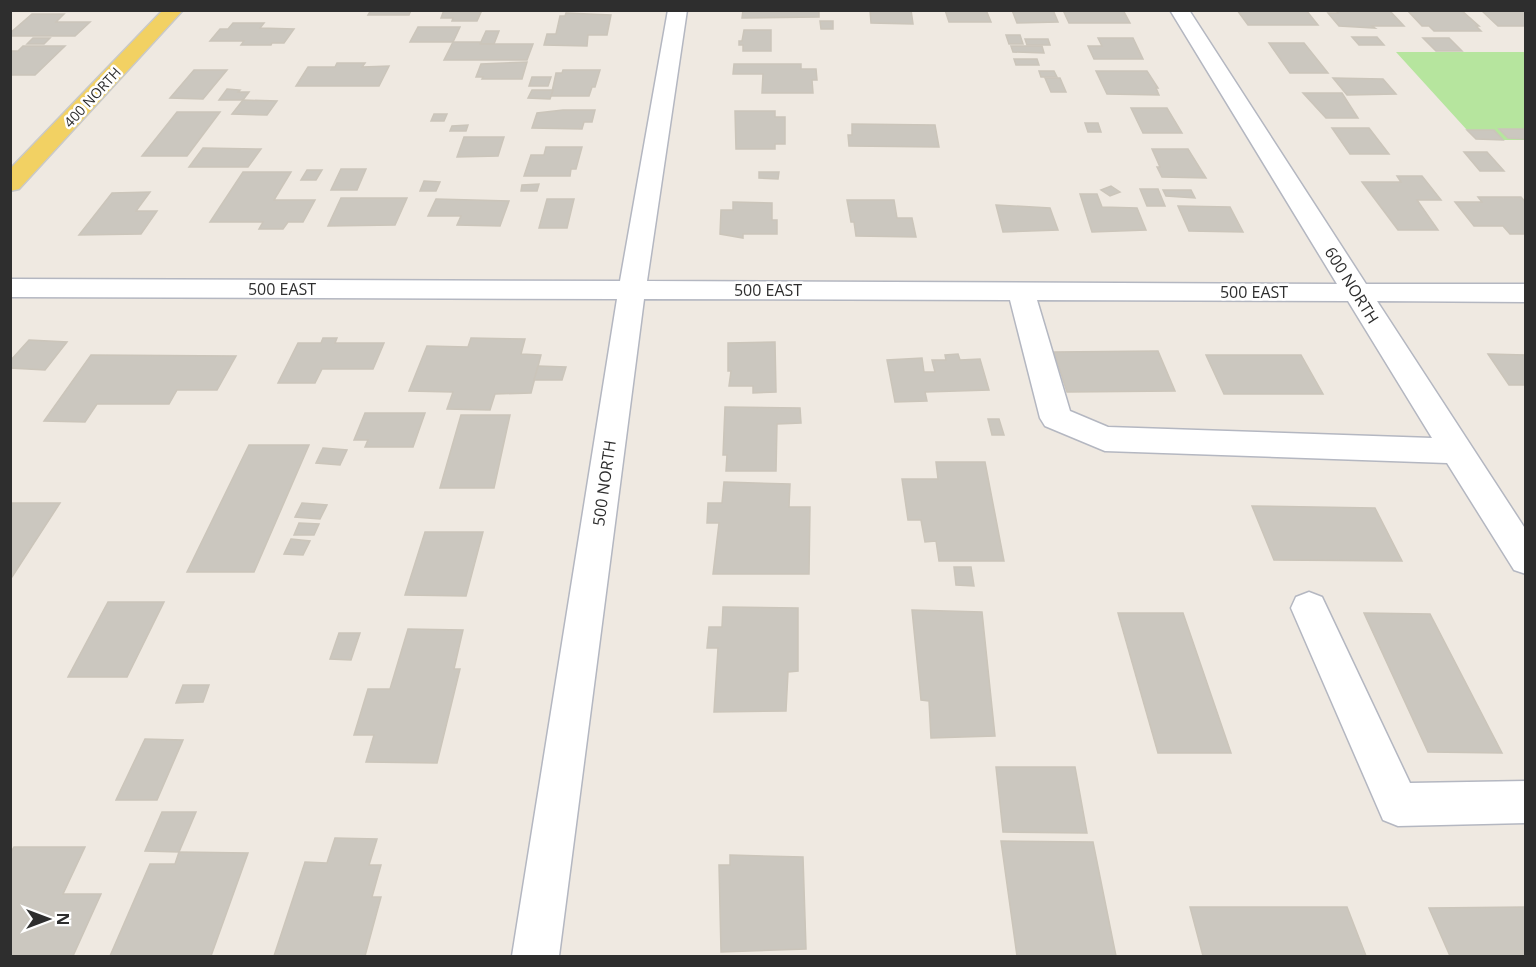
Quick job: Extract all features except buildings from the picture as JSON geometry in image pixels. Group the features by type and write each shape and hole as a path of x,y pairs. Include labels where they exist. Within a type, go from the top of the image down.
{"main road":[{"name":"400 NORTH","path":"10,184 174,10"}],"street":[{"name":"500 NORTH","path":"535,957 632,290 678,10"},
{"name":"600 NORTH","path":"1179,10 1526,560"},
{"name":"500 EAST","path":"10,288 1526,292"},
{"path":"1021,291 1056,418 1105,439 1456,451"},
{"path":"1309,608 1398,805 1526,802"}],"green space":[{"path":"1396,52 1525,52 1525,140 1503,140 1494,130 1467,130"}]}
